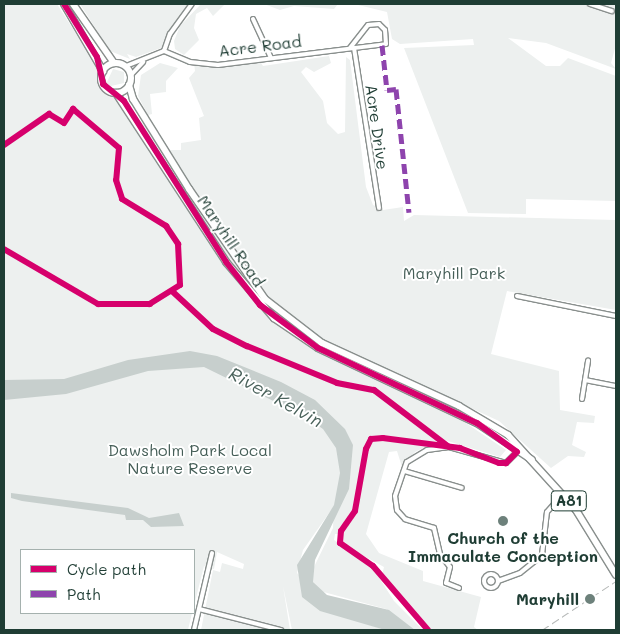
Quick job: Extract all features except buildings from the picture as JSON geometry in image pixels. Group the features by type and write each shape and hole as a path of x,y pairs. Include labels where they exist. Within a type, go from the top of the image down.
{"main road":[{"name":"A81","path":"64,4 103,71 103,84 116,93"},
{"path":"73,4 114,62 126,66 131,75 129,85 116,93"},
{"path":"103,71 114,62"},
{"name":"Maryhill Road","path":"129,85 133,99 189,189 265,299 309,335 381,374"},
{"name":"Maryhill Road","path":"116,93 226,262 260,305 305,341 480,418 520,449 564,494 616,574"}],"street":[{"path":"126,66 143,62 164,51 170,34 192,4"},
{"path":"590,4 612,11"},
{"path":"253,19 271,58"},
{"name":"Acre Road","path":"164,51 201,65 271,58 386,44 382,26 371,23 352,48"},
{"name":"Acre Drive","path":"352,48 379,208"},
{"path":"131,75 143,62"},
{"path":"517,296 616,316"},
{"path":"582,399 588,360"},
{"path":"585,380 616,386"},
{"path":"459,588 446,583 450,567 440,554 434,528 405,519 397,510 395,496 404,471 411,458 427,450 460,448 499,463 506,463 520,449"},
{"path":"404,471 462,488"},
{"path":"498,581 520,573 542,555 547,512 564,494"},
{"path":"194,630 212,553"},
{"path":"199,609 265,628 281,630"}],"shaded area":[{"path":"4,4 57,4 107,82 113,69 124,72 124,83 111,86 165,150 181,150 181,143 201,140 199,118 204,116 189,78 195,71 194,63 259,60 263,66 329,56 331,63 314,72 306,67 301,72 323,101 327,123 338,134 345,132 346,57 350,60 366,187 373,205 383,210 403,207 404,221 414,215 616,220 616,310 507,291 491,354 559,371 560,410 595,416 594,423 577,422 572,445 586,452 584,457 568,456 551,468 499,421 384,368 506,450 500,457 441,439 415,452 402,467 397,451 389,452 366,534 379,553 423,571 423,581 481,597 474,627 478,630 430,630 400,600 382,575 384,567 344,545 339,534 335,534 334,540 371,565 394,601 423,630 415,630 386,609 320,591 313,582 313,569 333,528 334,506 303,550 297,573 339,615 385,630 292,630 283,586 290,630 201,630 213,570 220,572 222,563 243,569 244,564 217,552 214,569 204,566 195,602 195,549 20,549 20,614 192,614 188,630 4,630"},
{"path":"80,4 193,4 161,48 136,57 127,54 130,59 110,51"},
{"path":"201,4 225,4 213,16 207,8 196,14 194,28 199,40 184,55 175,49 174,41 180,26"},
{"path":"264,4 338,4 334,9 294,6 280,10"},
{"path":"354,4 616,4 616,45 611,63 616,69 546,43 508,38 546,66 560,66 568,58 616,76 616,201 526,199 526,214 468,213 404,48 474,45 473,39 400,44 392,39 387,12"},
{"path":"160,63 178,68 166,81 166,92 150,94 152,114 148,115 138,96 141,75"}],"water":[{"name":"River Kelvin","path":"190,351 217,356 281,382 315,400 345,429 353,445 349,489 315,560 313,582 327,595 389,610 415,630 385,630 320,611 302,597 297,565 334,505 340,473 336,448 323,429 304,416 204,367 148,371 66,394 4,400 4,380 64,379 128,360"},
{"path":"11,493 128,508 149,518 179,513 184,526 151,527 143,520 126,520 125,515 22,501 11,498"}],"railway":[{"path":"542,630 616,581"}],"marked path":[{"path":"382,45 387,90 396,89 409,212"}],"cycle path":[{"path":"64,4 97,57 103,84 124,101 226,262 260,305 318,348 477,423 517,452 506,463 499,463 460,448 383,438 371,439 366,449 355,511 341,531 340,543 373,566 428,630"},
{"path":"4,145 49,114 64,123 73,109 119,148 116,180 122,199 166,226 178,244 180,285 150,304 98,304 4,249"},
{"path":"173,292 213,329 247,346 337,383 374,390 449,447"}],"place":[{"name":"Church of the Immaculate Conception","path":"503,521"},
{"name":"Maryhill","path":"590,599"}],"park label":[{"name":"Maryhill Park","path":"454,273"},
{"name":"Dawsholm Park Local Nature Reserve","path":"190,459"}]}
